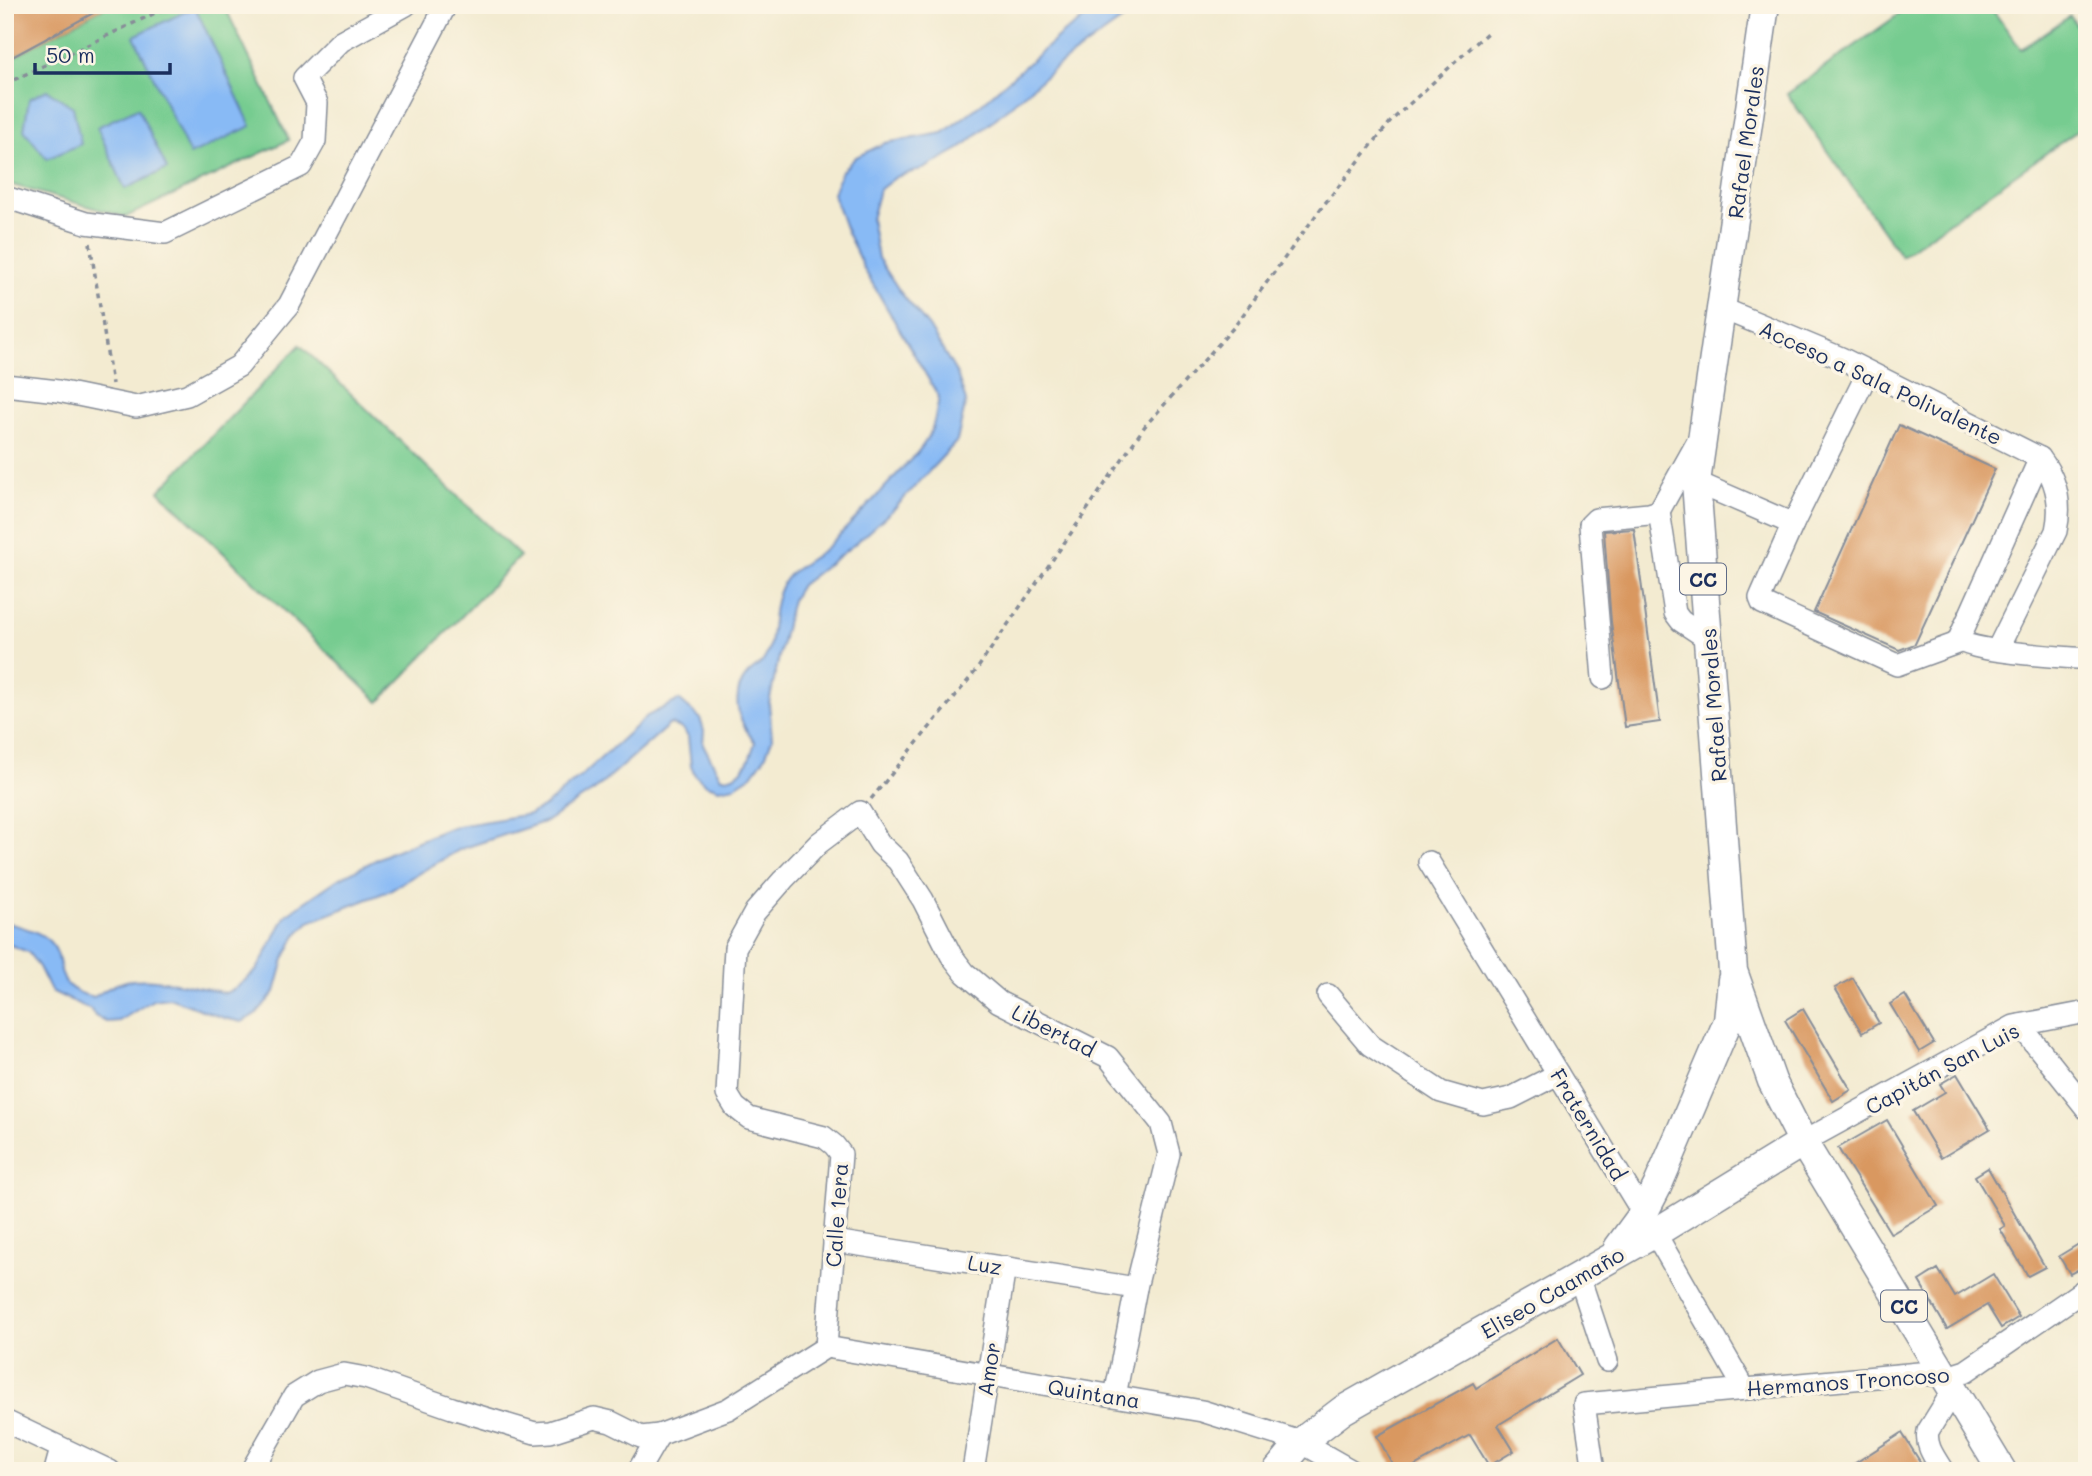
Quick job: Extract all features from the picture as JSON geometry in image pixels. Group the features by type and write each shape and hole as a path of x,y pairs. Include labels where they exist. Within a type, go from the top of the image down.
{"main road":[{"name":"Rafael Morales","path":"1765,5 1696,482 1733,971 1772,1081 1803,1143"},
{"path":"1649,1224 1657,1187 1728,1021 1733,971"},
{"name":"Eliseo Caamaño","path":"1277,1471 1301,1442 1343,1410 1610,1259 1649,1224 1803,1143"},
{"name":"CC","path":"1803,1143 2002,1471"}],"street":[{"path":"5,197 86,223 165,233 301,166 315,141 317,103 304,78 341,41 406,5"},
{"path":"5,385 58,391 136,407 187,395 239,366 289,304 446,5"},
{"name":"Acceso a Sala Polivalente","path":"1721,308 1868,372 2040,458"},
{"path":"1868,372 1793,524 1760,598 1762,603 1897,665 1960,642 1997,650 2087,659"},
{"path":"1703,433 1659,511 1675,613 1681,621 1708,639"},
{"path":"1960,642 1959,636 2040,458 2055,485 2060,510 2056,531 1997,650"},
{"path":"1696,482 1793,524"},
{"path":"1603,677 1590,525 1596,519 1659,511"},
{"name":"Calle 1era","path":"826,1347 841,1154 824,1137 749,1118 735,1107 727,1094 736,948 755,912 783,880 819,843 860,812"},
{"name":"Libertad","path":"860,812 880,844 898,861 923,901 951,955 965,973 999,1002 1108,1057 1161,1123 1170,1154 1136,1287 1115,1396"},
{"name":"Fraternidad","path":"1429,862 1649,1224 1744,1388"},
{"path":"1328,995 1370,1045 1441,1092 1483,1104 1511,1098 1558,1074"},
{"name":"Capitán San Luis","path":"1803,1143 2014,1026 2087,1012"},
{"path":"2020,1025 2087,1109"},
{"name":"Luz","path":"834,1241 1136,1287"},
{"name":"Amor","path":"973,1471 1005,1267"},
{"path":"1579,1276 1607,1361"},
{"name":"Hermanos Troncoso","path":"1594,1471 1584,1404 1919,1373 1951,1383 2087,1288"},
{"path":"251,1471 294,1396 318,1381 344,1374 366,1378 535,1433 550,1432 594,1418 611,1422 641,1437 659,1435 727,1409 826,1347"},
{"name":"Quintana","path":"826,1347 1202,1410 1301,1442 1352,1471"},
{"path":"1943,1471 1929,1448 1927,1438 1951,1383"},
{"path":"5,1421 110,1471"},
{"path":"638,1471 659,1435"},
{"path":"55,1471 61,1449"}],"path":[{"path":"5,84 172,5"},
{"path":"860,812 975,671 1145,426 1234,327 1322,207 1392,120 1487,33"},
{"path":"86,223 116,403"}],"green space":[{"path":"108,5 224,5 289,140 126,217 5,183 5,61"},
{"path":"1912,5 1989,5 2021,49 2070,16 2087,40 2087,124 1901,256 1787,94"},
{"path":"300,345 520,556 379,702 159,491"}],"water":[{"path":"1105,5 1143,5 1056,67 961,148 925,168 896,177 879,190 871,219 878,258 901,293 929,327 957,374 966,401 957,441 896,507 856,543 801,585 792,600 769,703 772,739 765,757 752,775 735,786 719,789 705,784 695,775 691,766 688,737 683,729 670,724 596,789 547,821 461,849 386,892 309,922 296,935 284,959 275,992 257,1013 242,1022 169,998 153,1000 119,1021 106,1022 95,1016 91,1010 51,991 28,952 5,943 5,922 40,935 55,949 64,980 70,987 94,997 115,985 134,980 174,983 226,993 257,970 286,915 338,879 389,853 452,827 530,814 545,806 588,770 647,716 679,700 700,718 704,731 703,744 721,778 740,772 748,762 755,742 744,727 738,710 738,692 747,675 761,663 767,653 777,596 782,585 793,571 824,550 917,453 927,440 939,397 864,269 845,228 833,194 841,172 856,157 885,143 943,133 980,105 1064,32"},
{"path":"195,7 251,126 190,155 134,36"},
{"path":"47,90 73,107 81,144 47,159 24,130 29,99"},
{"path":"138,108 167,169 125,189 97,127"}],"building":[{"path":"5,5 108,5 5,61"},
{"path":"1899,425 1995,469 1915,644 1899,650 1814,612"},
{"path":"1634,529 1660,722 1625,727 1611,622 1604,531"},
{"path":"1853,978 1879,1023 1862,1033 1835,988"},
{"path":"1905,995 1934,1043 1919,1052 1890,1004"},
{"path":"1803,1009 1851,1090 1833,1101 1785,1020"},
{"path":"1957,1074 1990,1129 1941,1158 1913,1111 1945,1092 1940,1084"},
{"path":"1887,1120 1938,1206 1891,1234 1838,1148"},
{"path":"1988,1168 2045,1267 2028,1276 2000,1229 2005,1226 1975,1176"},
{"path":"2087,1239 2087,1265 2070,1274 2059,1256"},
{"path":"1938,1269 1955,1297 1993,1274 2019,1317 2001,1328 1987,1305 1947,1329 1919,1281"},
{"path":"1558,1338 1580,1375 1498,1425 1514,1451 1489,1466 1470,1435 1405,1471 1396,1471 1377,1436 1473,1383 1476,1388"},
{"path":"1902,1433 1926,1471 1843,1471"}]}
